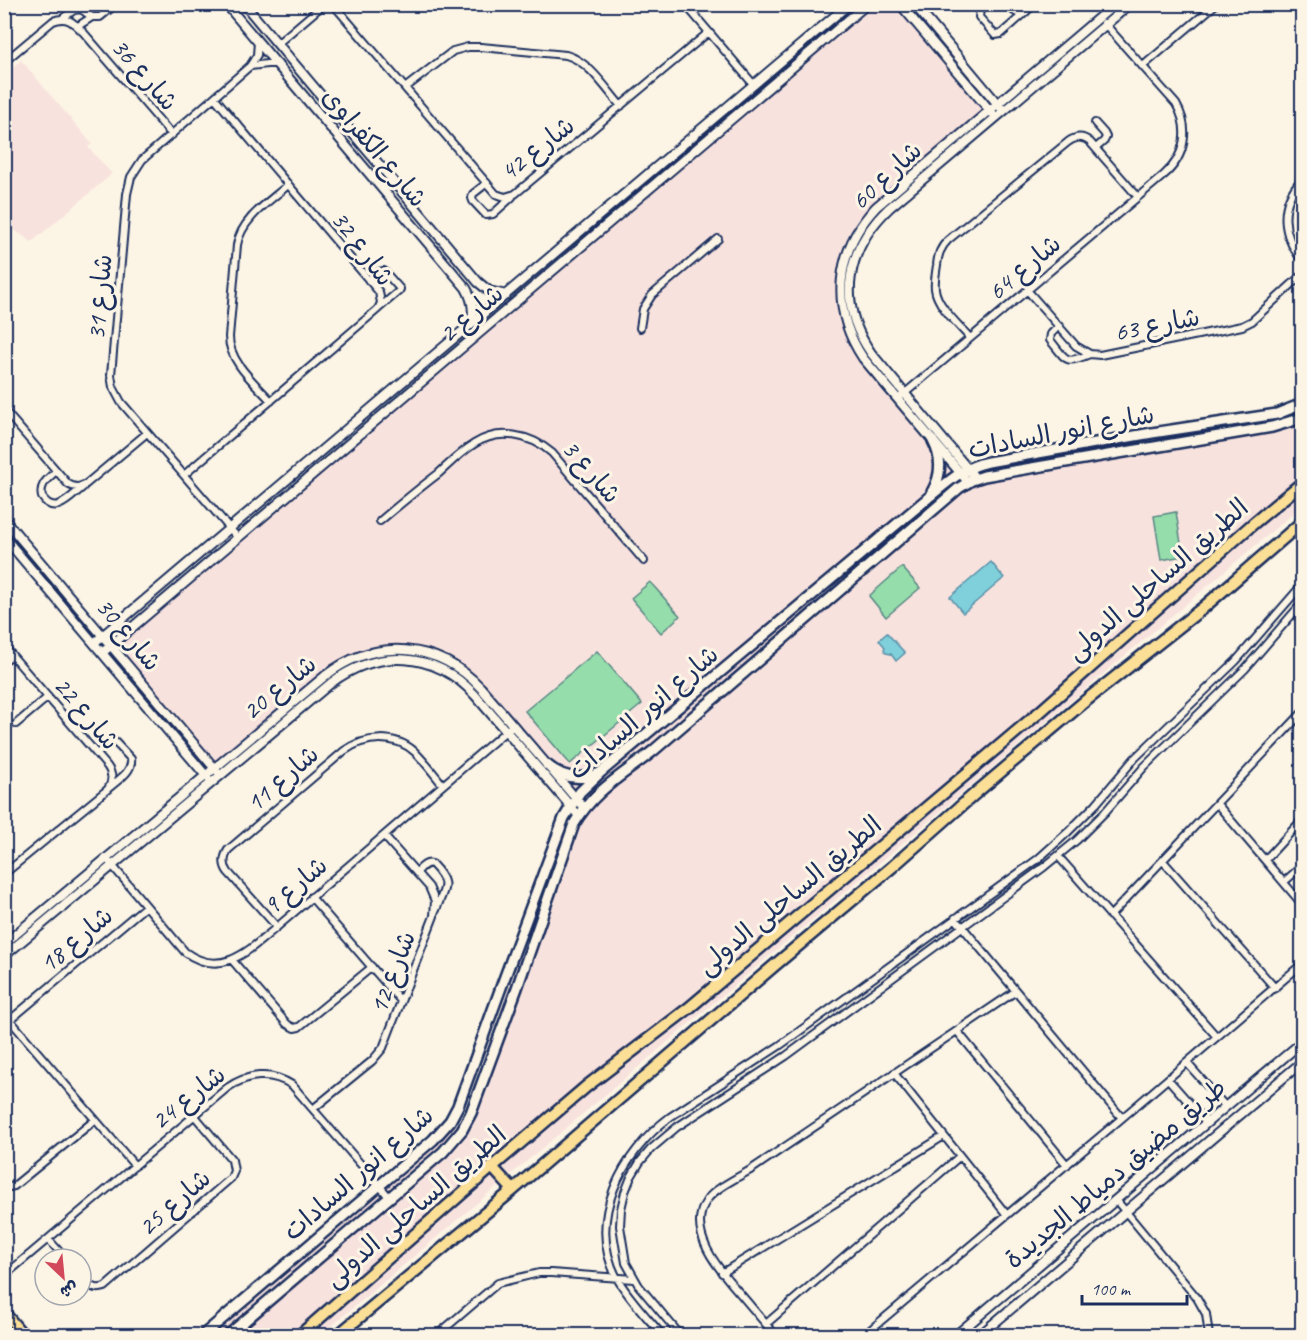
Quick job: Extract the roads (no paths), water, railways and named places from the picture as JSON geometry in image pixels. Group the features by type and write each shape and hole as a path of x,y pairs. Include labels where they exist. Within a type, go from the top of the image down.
{"highway":[{"name":"الطريق الساحلى الدولى","path":"299,1335 587,1086 676,1018 761,948 1042,711 1302,483"},
{"name":"الطريق الساحلى الدولى","path":"337,1335 513,1190 978,791 1113,678 1211,601 1302,522"},
{"path":"492,1167 513,1190"}],"main road":[{"name":"شارع انور السادات","path":"202,1335 440,1135 455,1114 562,824 573,802 602,772 928,498 964,471 983,463 1152,433 1267,416 1302,404"},
{"name":"شارع انور السادات","path":"226,1335 443,1152 462,1130 471,1113 518,988 570,834 581,812 603,788 653,751 950,496 972,481 1154,446 1272,427 1302,418"},
{"path":"1152,433 1154,446"},
{"path":"928,498 939,474 939,460 933,441"},
{"path":"547,765 558,773 570,777 583,778 602,772"},
{"path":"502,982 518,988"},
{"path":"236,1307 247,1318"},
{"path":"4,1312 24,1335"}],"street":[{"name":"شارع الكفراوى","path":"226,4 469,294"},
{"name":"شارع الكفراوى","path":"244,4 480,284 489,291 506,295"},
{"path":"277,44 324,4"},
{"name":"شارع 42","path":"333,4 496,194 502,197 515,194 709,32"},
{"path":"685,4 754,85"},
{"name":"شارع 2","path":"94,643 849,4"},
{"name":"شارع 2","path":"102,653 867,4"},
{"path":"900,4 996,118"},
{"path":"914,4 1004,111"},
{"path":"985,4 980,9 979,17 995,35 1001,34 1035,4"},
{"path":"1007,4 1015,12 1027,11"},
{"name":"شارع 60","path":"972,481 901,396 863,358 854,343 842,308 841,290 847,254 859,229 876,207 1115,4"},
{"name":"شارع 60","path":"964,471 933,441 871,353 857,329 850,292 855,258 866,234 883,214 1130,4"},
{"path":"1100,18 1143,66 1216,4"},
{"path":"78,26 92,17 100,17 112,6"},
{"path":"4,62 50,24 74,10 81,9 92,17"},
{"name":"شارع 36","path":"62,18 71,20 78,26 172,135"},
{"name":"شارع 31","path":"238,538 118,398 112,381 112,365 129,181 139,164 250,66 257,55 258,42"},
{"path":"405,88 453,51 473,46 573,57 585,65 621,106"},
{"path":"250,66 278,64"},
{"name":"شارع 64","path":"901,396 1168,172 1174,164 1184,142 1184,124 1181,114 1176,104 1143,66"},
{"path":"757,98 750,95 754,85 762,81 766,87 765,91"},
{"name":"شارع 32","path":"184,476 378,309 381,303 381,296 369,281 215,98"},
{"path":"1095,123 1106,137 1096,148"},
{"path":"970,338 936,295 934,284 938,256 941,247 948,240 1076,138 1084,138 1090,142 1138,197"},
{"path":"1302,179 1289,200 1286,222 1290,240 1302,260"},
{"path":"487,183 473,194 472,198 486,215 493,214 515,194"},
{"path":"271,401 234,358 229,337 239,234 248,221 288,185"},
{"path":"589,225 597,233"},
{"path":"640,328 643,309 652,295 718,239"},
{"path":"369,281 379,272 384,271 400,289 378,309"},
{"name":"شارع 63","path":"1027,290 1076,346 1090,354 1106,354 1242,326 1252,321 1302,275"},
{"path":"471,325 473,309 469,294 480,284"},
{"path":"1059,326 1050,338 1065,358 1074,360 1090,354"},
{"path":"390,393 398,402"},
{"path":"4,410 70,486 77,487 86,484"},
{"path":"56,471 41,486 42,496 48,504 55,506 62,504 147,433"},
{"name":"شارع 3","path":"380,521 472,445 492,437 515,435 534,441 552,453 644,561"},
{"name":"شارع 30","path":"4,519 221,776"},
{"name":"شارع 30","path":"4,537 212,783"},
{"path":"663,1335 627,1293 617,1277 606,1247 607,1212 612,1192 620,1173 642,1141 670,1117 779,1046 1038,859 1096,804 1135,758 1236,661 1302,585"},
{"path":"681,1335 634,1279 626,1263 622,1242 621,1209 625,1192 640,1162 651,1149 677,1127 786,1056 1058,856 1098,819 1144,767 1245,669 1302,603"},
{"name":"شارع 22","path":"4,646 111,772 108,789 4,874"},
{"name":"شارع 20","path":"4,944 332,670 356,657 381,651 398,649 432,655 449,662 474,680 547,765 581,812"},
{"path":"4,661 12,655"},
{"name":"شارع 20","path":"4,956 339,678 363,665 381,660 411,660 430,664 445,670 468,687 573,802"},
{"path":"16,724 48,698"},
{"path":"1110,916 1302,713"},
{"name":"شارع 9","path":"232,960 244,954 277,927 513,725"},
{"name":"شارع 11","path":"277,927 228,873 225,856 228,850 355,744 371,740 398,742 415,752 443,785"},
{"path":"97,754 109,743 115,742 132,761 131,768 108,789"},
{"path":"1217,804 1302,904"},
{"path":"1265,860 1302,820"},
{"name":"شارع 12","path":"313,1109 380,1053 434,916 434,896 429,887 384,836"},
{"path":"1058,856 1217,1037"},
{"path":"106,858 180,948 190,956 207,962 219,963 232,960 287,1024 294,1028 299,1027 372,967"},
{"path":"1163,861 1275,988"},
{"path":"417,872 430,864 444,879 445,887 434,916"},
{"path":"1284,882 1302,866"},
{"path":"311,897 401,1001"},
{"name":"شارع 18","path":"7,1022 146,906"},
{"path":"955,918 1122,1119"},
{"path":"863,1335 1122,1119 1302,964"},
{"path":"776,1335 711,1257 700,1226 701,1212 707,1200 717,1190 752,1169 1016,991"},
{"path":"7,1022 135,1166"},
{"path":"957,1030 1067,1165"},
{"name":"طريق مضيق دمياط الجديدة","path":"955,1335 1302,1042"},
{"name":"طريق مضيق دمياط الجديدة","path":"979,1335 1302,1062"},
{"path":"1187,1063 1226,1107"},
{"path":"894,1074 1007,1215"},
{"name":"شارع 24","path":"4,1276 233,1083 249,1077 260,1075 277,1077 296,1089 390,1198"},
{"path":"1168,1079 1207,1123"},
{"name":"شارع 25","path":"93,1287 105,1287 231,1178 234,1167 232,1160 194,1116"},
{"path":"4,1188 14,1186 95,1120"},
{"path":"722,1273 944,1136"},
{"path":"766,1324 960,1156"},
{"path":"1116,1200 1201,1303 1207,1319 1209,1335"},
{"path":"48,1239 55,1247"},
{"path":"436,1335 498,1283 539,1274 634,1279"}],"water":[{"path":"991,562 1004,578 963,613 950,597"},
{"path":"887,633 905,653 896,661 891,654 886,653 885,647 879,640"}]}
